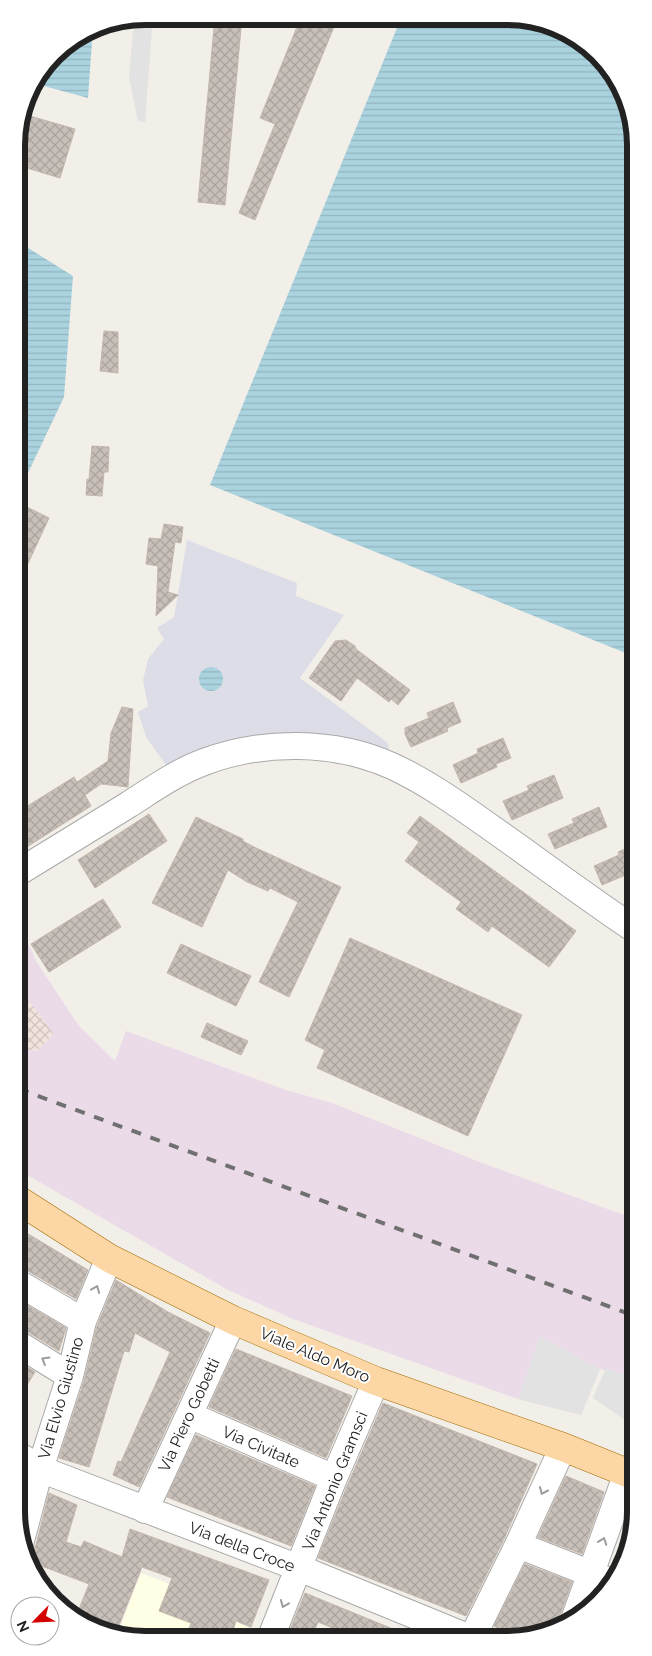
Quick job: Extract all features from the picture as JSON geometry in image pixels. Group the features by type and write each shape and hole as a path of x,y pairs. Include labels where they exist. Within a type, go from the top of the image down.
{"main road":[{"name":"Viale Aldo Moro","path":"25,1204 109,1258 233,1320 376,1381 627,1470"}],"street":[{"path":"25,868 174,776 203,762 261,748 290,746 323,747 355,754 391,766 423,782 470,812 627,924"},
{"name":"Via Elvio Giustino","path":"25,1506 30,1463 70,1376 83,1321 109,1258"},
{"path":"25,1287 83,1321"},
{"name":"Via Piero Gobetti","path":"145,1510 233,1320"},
{"path":"25,1348 70,1376"},
{"name":"Via Antonio Gramsci","path":"273,1631 334,1478 376,1381"},
{"name":"Via Civitate","path":"188,1415 334,1478"},
{"path":"475,1631 563,1447"},
{"name":"Via della Croce","path":"30,1463 145,1510 299,1568 453,1631"},
{"path":"586,1601 601,1578 627,1492"},
{"path":"518,1545 601,1578"}],"shaded area":[{"path":"152,25 145,122 138,121 129,77 133,26"},
{"path":"187,540 297,583 296,596 344,615 300,678 388,743 391,766 323,747 174,776 146,737 138,712 148,706 143,680 148,659 164,639 157,628 174,617"},
{"path":"25,936 36,961 79,1026 115,1061 126,1031 286,1090 332,1103 477,1161 627,1216 627,1377 600,1369 581,1415 518,1399 293,1319 228,1290 25,1174 25,1050 37,1051 54,1034 25,996"},
{"path":"25,996 54,1034 37,1051 25,1050"},
{"path":"540,1336 600,1369 581,1415 518,1399"},
{"path":"606,1368 627,1376 627,1421 593,1398"},
{"path":"141,1573 241,1612 238,1623 254,1630 138,1631 120,1628"}],"water":[{"path":"398,25 514,25 530,27 560,37 586,55 597,66 615,92 623,114 626,130 627,654 210,485"},
{"path":"92,37 88,98 41,85 60,60"},
{"path":"25,246 73,276 64,397 25,479"},
{"path":"211,667 220,670 223,679 220,688 211,691 202,688 199,679 202,670"}],"building":[{"path":"214,25 241,25 225,205 198,202"},
{"path":"298,25 335,25 255,220 239,213 275,124 260,118"},
{"path":"29,116 75,129 60,178 25,167 25,138"},
{"path":"104,331 118,332 118,373 100,371"},
{"path":"92,446 109,447 108,472 104,472 102,496 86,495"},
{"path":"25,506 49,518 25,570"},
{"path":"164,524 183,527 181,543 175,542 168,592 178,595 156,616 158,566 146,564 149,538 161,539"},
{"path":"346,640 410,690 398,705 391,699 389,702 357,678 341,701 309,678 335,641"},
{"path":"453,702 461,722 447,728 448,731 411,747 405,734 405,728 429,718 427,713"},
{"path":"122,707 133,709 128,787 101,784 85,795 91,806 25,848 25,808 74,777 77,782 108,761 111,733"},
{"path":"503,738 511,758 496,764 497,767 461,783 453,765 478,753 477,749"},
{"path":"554,775 563,798 512,820 503,801 529,790 527,786"},
{"path":"599,807 607,827 555,849 548,834 574,823 572,819"},
{"path":"149,814 167,841 95,888 78,860"},
{"path":"420,816 576,931 549,967 492,926 488,932 456,909 461,902 405,861 419,842 407,833"},
{"path":"196,817 243,839 243,841 254,847 341,887 289,997 259,982 298,902 270,888 268,891 247,882 228,870 202,927 152,903"},
{"path":"627,848 627,874 602,885 594,866 619,855 618,852"},
{"path":"103,899 121,927 49,972 31,944"},
{"path":"350,938 522,1015 468,1136 317,1068 325,1050 305,1040"},
{"path":"181,944 251,976 236,1006 167,973"},
{"path":"207,1023 248,1041 241,1055 201,1037"},
{"path":"25,1232 88,1270 76,1299 25,1270"},
{"path":"116,1280 168,1312 210,1333 139,1487 113,1475 118,1461 121,1462 170,1352 135,1333 129,1352 124,1351 89,1467 59,1458 84,1381 97,1326"},
{"path":"25,1304 66,1328 59,1351 25,1331"},
{"path":"236,1349 352,1396 326,1458 209,1407"},
{"path":"25,1366 35,1372 25,1388"},
{"path":"383,1403 537,1464 504,1539 466,1616 318,1558"},
{"path":"196,1435 315,1486 291,1546 167,1497"},
{"path":"566,1476 604,1492 582,1554 538,1537"},
{"path":"49,1493 77,1505 66,1542 81,1547 84,1541 122,1557 130,1529 269,1580 251,1627 236,1621 233,1631 188,1631 191,1623 159,1611 172,1578 142,1567 118,1628 92,1619 78,1611 89,1584 38,1565 32,1551 36,1545"},
{"path":"525,1564 572,1582 560,1619 538,1627 522,1630 506,1631 494,1626"},
{"path":"305,1593 398,1631 340,1631 318,1622 314,1631 289,1631"}],"railway":[{"path":"25,1091 627,1313"}]}
